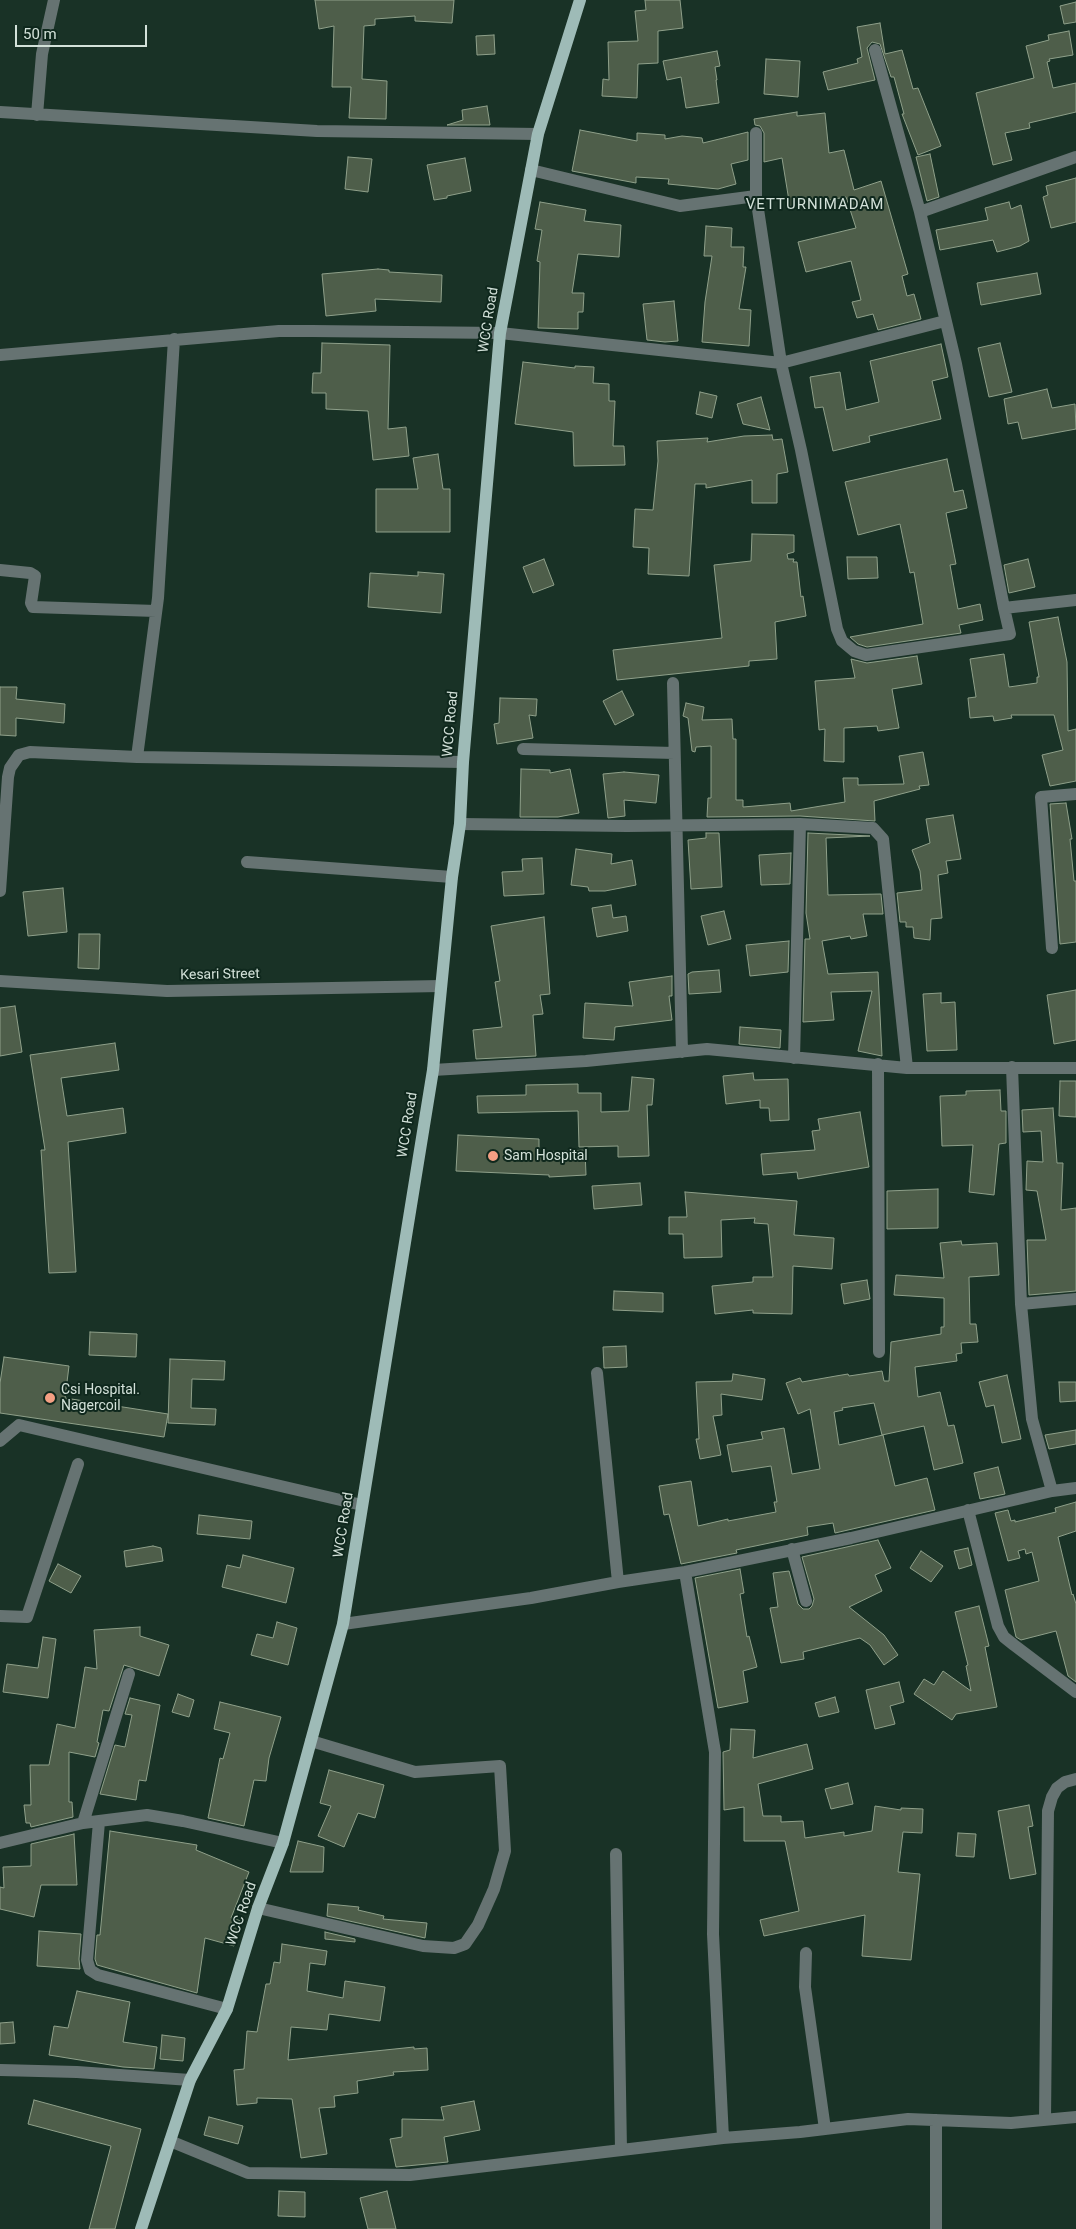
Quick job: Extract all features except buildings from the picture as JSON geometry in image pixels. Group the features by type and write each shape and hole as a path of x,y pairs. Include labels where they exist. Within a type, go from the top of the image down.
{"main road":[{"name":"WCC Road","path":"141,2229 190,2080 227,2009 258,1908 283,1843 343,1624 432,1070 452,877 460,824 463,762 500,333 538,134 580,0"}],"street":[{"path":"37,115 42,54 54,0"},
{"path":"756,133 756,196 781,363 803,459 837,629 842,641 854,651 866,655 1010,634 956,364 920,212 875,50"},
{"path":"0,112 317,131 538,134"},
{"path":"920,212 1076,157"},
{"path":"531,170 680,206 756,196"},
{"path":"0,355 279,331 500,333 781,363 945,322"},
{"path":"137,757 156,611 174,339"},
{"path":"0,570 30,573 35,576 30,603 33,608 156,611"},
{"path":"1004,608 1076,600"},
{"path":"673,683 682,1052"},
{"path":"523,749 674,753"},
{"path":"0,891 8,777 14,760 19,755 30,752 137,757 463,762"},
{"path":"1052,948 1041,797 1076,794"},
{"path":"460,824 800,824 873,828 883,839 907,1068"},
{"path":"794,1058 800,824"},
{"path":"247,862 452,877"},
{"name":"Kesari Street","path":"0,981 167,992 442,986"},
{"path":"432,1070 586,1061 707,1049 907,1068 1076,1068"},
{"path":"878,1064 879,1352"},
{"path":"1012,1067 1021,1304 1032,1419 1052,1491"},
{"path":"1021,1304 1076,1299"},
{"path":"597,1374 618,1582"},
{"path":"0,1440 19,1425 362,1505"},
{"path":"0,1616 27,1617 78,1464"},
{"path":"343,1624 531,1598 685,1572 851,1538 1052,1491 1076,1488"},
{"path":"968,1510 998,1626 1014,1645 1076,1692"},
{"path":"792,1549 806,1601"},
{"path":"685,1572 715,1752 713,1934 723,2138"},
{"path":"83,1824 129,1674"},
{"path":"258,1908 424,1946 454,1948 464,1944 478,1925 494,1889 505,1851 500,1766 415,1772 311,1742"},
{"path":"1045,2120 1048,1811 1057,1788 1065,1782 1076,1779"},
{"path":"0,1843 83,1824 147,1815 283,1843"},
{"path":"98,1822 87,1960 90,1970 98,1975 227,2009"},
{"path":"616,1854 621,2150"},
{"path":"806,1953 804,1987 825,2129"},
{"path":"0,2070 77,2072 190,2080"},
{"path":"170,2141 248,2173 410,2175 723,2138 908,2119 1011,2123 1076,2117"},
{"path":"936,2120 936,2229"}],"place":[{"name":"Sam Hospital","path":"493,1156"},
{"name":"Csi Hospital. Nagercoil","path":"50,1398"}],"district":[{"name":"VETTURNIMADAM","path":"815,205"}]}
